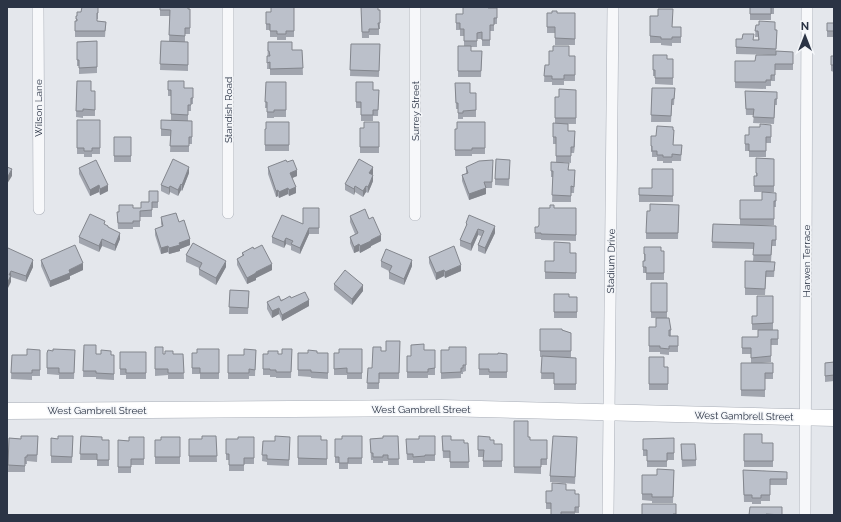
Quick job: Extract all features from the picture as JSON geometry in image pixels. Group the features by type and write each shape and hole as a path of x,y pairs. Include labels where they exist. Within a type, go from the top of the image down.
{"street":[{"name":"Wilson Lane","path":"38,7 39,209"},
{"name":"Standish Road","path":"228,7 228,213"},
{"name":"Surrey Street","path":"415,7 415,215"},
{"name":"Stadium Drive","path":"608,515 613,7"},
{"name":"Harwen Terrace","path":"805,515 807,7"},
{"name":"West Gambrell Street","path":"7,411 440,408 834,418"}],"building":[{"path":"82,7 98,7 97,21 106,22 105,31 75,31 77,12 81,12"},
{"path":"160,7 188,7 188,9 190,9 190,28 185,28 185,36 169,35 170,10 160,10"},
{"path":"271,7 294,7 294,31 286,31 286,34 277,34 277,31 270,31 270,24 266,24 266,12 271,12"},
{"path":"361,7 378,7 378,10 380,10 380,23 378,23 379,29 369,29 369,32 362,32"},
{"path":"463,7 497,8 497,18 494,18 494,25 490,25 490,40 482,40 482,32 477,33 477,41 464,41 464,29 460,29 460,23 456,23 456,14 463,14"},
{"path":"750,7 771,7 771,14 750,14"},
{"path":"658,9 673,9 672,27 681,27 681,37 661,39 661,37 650,36 650,16 658,16"},
{"path":"552,11 557,11 557,13 575,13 575,39 555,38 555,27 547,27 547,13 552,13"},
{"path":"759,21 775,22 775,30 777,30 776,49 736,47 736,39 742,39 743,34 754,34 753,40 759,40 758,31 755,31 756,25 759,25"},
{"path":"827,23 834,23 834,31 827,31"},
{"path":"97,41 97,67 79,68 79,60 77,60 77,42"},
{"path":"161,41 188,42 188,65 160,64"},
{"path":"268,42 292,42 292,50 302,50 303,68 270,69 270,62 267,63 267,56 270,56 268,51"},
{"path":"351,44 380,44 379,71 350,70"},
{"path":"458,46 471,46 471,51 482,51 481,71 458,71"},
{"path":"553,46 569,46 569,56 575,56 575,75 564,75 564,79 552,79 552,76 544,76 545,65 549,65 549,51 553,51"},
{"path":"776,51 793,52 793,64 775,64 775,75 771,75 771,80 766,80 766,82 735,82 735,61 755,61 756,55 776,55"},
{"path":"653,55 667,55 667,59 673,59 673,78 655,78 655,70 653,70"},
{"path":"831,56 834,56 834,65 831,65"},
{"path":"77,81 91,81 91,91 95,91 95,110 83,109 83,111 76,111"},
{"path":"168,81 184,81 184,88 193,88 191,105 188,105 188,115 171,114 171,90 168,90"},
{"path":"266,82 286,82 286,110 274,110 274,112 267,112 267,102 265,102"},
{"path":"356,82 373,82 373,90 379,90 378,110 373,110 373,115 361,115 361,102 356,102"},
{"path":"455,83 470,83 470,93 476,93 476,110 458,113"},
{"path":"652,88 675,88 674,99 672,99 671,116 651,115"},
{"path":"559,89 576,90 576,118 555,118 555,97 559,97"},
{"path":"745,91 777,92 774,118 753,117 754,109 746,109"},
{"path":"77,120 100,120 100,148 92,148 92,151 84,151 84,148 77,148"},
{"path":"161,120 192,121 192,137 189,137 189,146 170,146 171,130 161,129"},
{"path":"266,122 289,122 289,145 265,145"},
{"path":"364,122 379,122 379,147 360,147 360,128 364,128"},
{"path":"457,122 485,122 485,148 455,150 455,129 457,129"},
{"path":"553,123 568,124 568,131 575,131 574,147 571,147 571,156 556,156 556,137 553,137"},
{"path":"760,124 771,125 771,137 766,137 766,151 749,151 749,144 745,144 745,135 749,135 749,127 760,127"},
{"path":"657,126 673,127 673,145 682,145 681,155 672,154 672,157 663,157 663,155 657,155 657,151 652,151 651,136 656,136"},
{"path":"114,137 131,137 131,156 114,156"},
{"path":"756,158 774,159 774,186 754,186 754,176 757,176"},
{"path":"173,159 189,167 182,185 181,184 178,190 170,186 169,188 161,185"},
{"path":"359,159 373,167 369,173 373,175 371,180 368,187 366,186 363,191 355,186 354,189 345,184"},
{"path":"496,159 510,160 509,179 495,179"},
{"path":"96,160 108,185 100,189 99,185 90,190 79,168"},
{"path":"286,160 287,162 293,160 297,170 290,173 296,187 289,190 288,188 279,192 278,190 276,191 268,167"},
{"path":"493,160 492,182 484,182 486,188 469,194 462,175 468,173 466,167 479,161"},
{"path":"551,162 569,163 568,170 575,170 574,187 571,186 571,196 552,195 553,171 551,171"},
{"path":"7,167 12,169 7,178"},
{"path":"652,169 673,169 673,196 639,195 639,188 652,188"},
{"path":"149,191 158,191 158,202 152,202 152,210 140,211 140,221 133,221 133,223 118,223 117,212 119,212 119,205 133,205 133,208 141,208 141,202 149,202"},
{"path":"762,192 776,193 776,201 774,201 774,219 740,219 740,200 762,200"},
{"path":"650,204 679,205 678,233 646,233 647,211 650,211"},
{"path":"550,205 554,205 554,208 576,208 576,235 535,233 535,227 538,227 539,225 539,208 550,208"},
{"path":"303,208 319,208 319,228 309,228 300,248 291,244 293,241 286,238 284,242 272,237 282,215 303,224"},
{"path":"365,209 369,219 373,217 381,235 360,246 359,244 354,247 350,237 358,233 350,216"},
{"path":"176,213 179,222 184,220 190,239 179,243 180,245 169,248 168,246 161,248 155,229 163,226 161,217"},
{"path":"90,214 105,221 104,224 120,233 115,245 102,239 99,246 79,237"},
{"path":"469,215 495,226 485,248 478,245 484,231 478,229 471,244 460,240"},
{"path":"713,224 776,226 776,240 772,240 771,255 753,255 754,243 712,242"},
{"path":"554,242 570,243 570,253 576,253 576,273 545,272 545,261 554,261"},
{"path":"193,243 226,261 216,278 199,269 202,263 186,255"},
{"path":"75,245 83,263 69,270 70,273 50,281 41,260"},
{"path":"262,245 272,264 247,278 237,259 244,255 242,253 253,247 254,249"},
{"path":"454,246 461,265 445,272 444,270 436,273 429,257"},
{"path":"644,247 661,247 661,251 664,251 664,273 646,273 646,267 643,267 643,261 645,261"},
{"path":"8,248 33,260 26,276 11,271 7,284 7,251"},
{"path":"386,249 412,260 404,279 389,272 392,266 381,261"},
{"path":"745,261 775,262 774,271 766,271 765,289 745,288"},
{"path":"345,270 363,285 352,299 334,284"},
{"path":"651,283 667,283 667,312 651,312"},
{"path":"230,290 249,291 248,308 229,307"},
{"path":"305,292 309,300 282,315 279,308 272,311 267,302 279,296 281,301 290,296 291,298"},
{"path":"554,294 569,294 569,297 577,297 577,312 554,312"},
{"path":"757,296 773,296 773,323 752,324 752,316 757,316"},
{"path":"656,318 669,318 671,330 669,330 669,336 678,336 678,346 669,346 669,349 660,348 660,346 649,346 649,327 656,327"},
{"path":"540,329 562,329 571,333 571,351 540,351"},
{"path":"758,330 778,330 778,339 771,339 771,356 751,358 751,348 742,348 742,337 758,337"},
{"path":"386,341 400,341 399,373 379,373 379,383 367,383 368,368 372,368 373,347 381,347 381,351 386,351"},
{"path":"424,344 424,350 435,350 435,368 428,369 428,372 407,372 407,356 411,356 411,345"},
{"path":"84,345 96,345 96,354 101,354 101,350 111,351 111,355 114,355 114,374 96,373 96,371 83,371"},
{"path":"155,347 163,347 163,354 165,354 165,351 173,351 173,354 183,354 184,373 168,373 168,369 155,369"},
{"path":"449,347 466,347 466,365 463,365 461,372 441,373 441,350 449,350"},
{"path":"27,349 40,350 40,370 32,370 32,373 11,373 12,355 27,355"},
{"path":"53,349 75,350 74,373 59,373 59,368 47,368 47,353 48,350 53,351"},
{"path":"197,349 219,349 219,373 200,373 200,368 192,368 192,353 197,353"},
{"path":"244,349 256,350 255,370 249,369 249,373 228,373 228,355 244,355"},
{"path":"282,349 292,349 291,372 276,372 276,370 263,369 263,354 268,354 268,351 278,351 278,354 282,354"},
{"path":"339,349 362,349 362,373 347,373 347,368 334,369 334,353 339,353"},
{"path":"308,350 317,351 317,353 328,353 328,373 311,372 311,370 298,370 298,353 308,353"},
{"path":"120,352 146,352 146,373 126,373 126,369 120,369"},
{"path":"479,354 507,354 507,372 489,372 489,369 479,369"},
{"path":"542,356 576,358 576,384 554,384 554,373 541,373"},
{"path":"649,357 664,357 664,367 668,367 668,384 649,384"},
{"path":"834,362 834,375 825,376 825,363"},
{"path":"741,363 773,363 773,373 765,373 765,390 741,390"},
{"path":"514,421 528,421 528,437 530,437 530,440 547,440 547,459 541,459 541,467 514,467"},
{"path":"744,434 762,434 762,443 773,443 773,461 744,461"},
{"path":"21,436 38,436 37,455 27,455 27,457 25,457 25,466 8,465 9,438 21,439"},
{"path":"58,436 73,436 72,457 51,456 51,438 58,439"},
{"path":"81,436 102,437 102,440 109,440 109,460 97,460 97,454 80,454"},
{"path":"202,436 216,436 217,456 189,456 189,439 202,439"},
{"path":"275,436 290,437 289,460 267,459 267,455 262,455 263,441 275,441"},
{"path":"298,436 321,436 321,440 327,440 327,459 298,458"},
{"path":"342,436 362,436 362,458 348,458 348,463 339,463 339,457 335,457 335,439 342,439"},
{"path":"383,436 398,436 399,459 388,459 388,455 383,455 383,457 373,457 373,453 371,453 370,439 383,438"},
{"path":"419,436 435,436 435,455 413,457 413,454 407,454 406,439 419,439"},
{"path":"442,436 451,436 451,440 464,440 464,443 468,443 469,462 450,462 450,451 443,451"},
{"path":"478,436 490,437 490,440 494,440 494,444 502,444 502,461 483,461 484,450 478,450"},
{"path":"553,436 577,437 575,477 550,476"},
{"path":"129,437 144,437 144,459 131,459 131,467 118,467 118,440 129,441"},
{"path":"161,437 180,437 180,457 155,457 155,440 161,440"},
{"path":"238,437 254,437 254,458 244,458 244,465 229,465 229,454 226,454 226,439 238,439"},
{"path":"674,438 674,453 667,453 667,461 647,461 647,450 643,450 643,439"},
{"path":"681,444 695,444 696,460 682,460"},
{"path":"657,469 674,470 673,497 652,497 652,494 642,494 642,475 657,475"},
{"path":"743,470 787,472 787,479 770,479 770,495 761,495 761,498 752,498 752,495 744,495"},
{"path":"552,483 566,484 566,490 575,490 575,494 579,494 579,507 575,507 575,512 561,512 561,515 551,515 551,503 546,503 546,491 552,491"},
{"path":"642,504 676,504 676,514 642,515"},
{"path":"750,507 782,507 782,515 749,515"}]}
